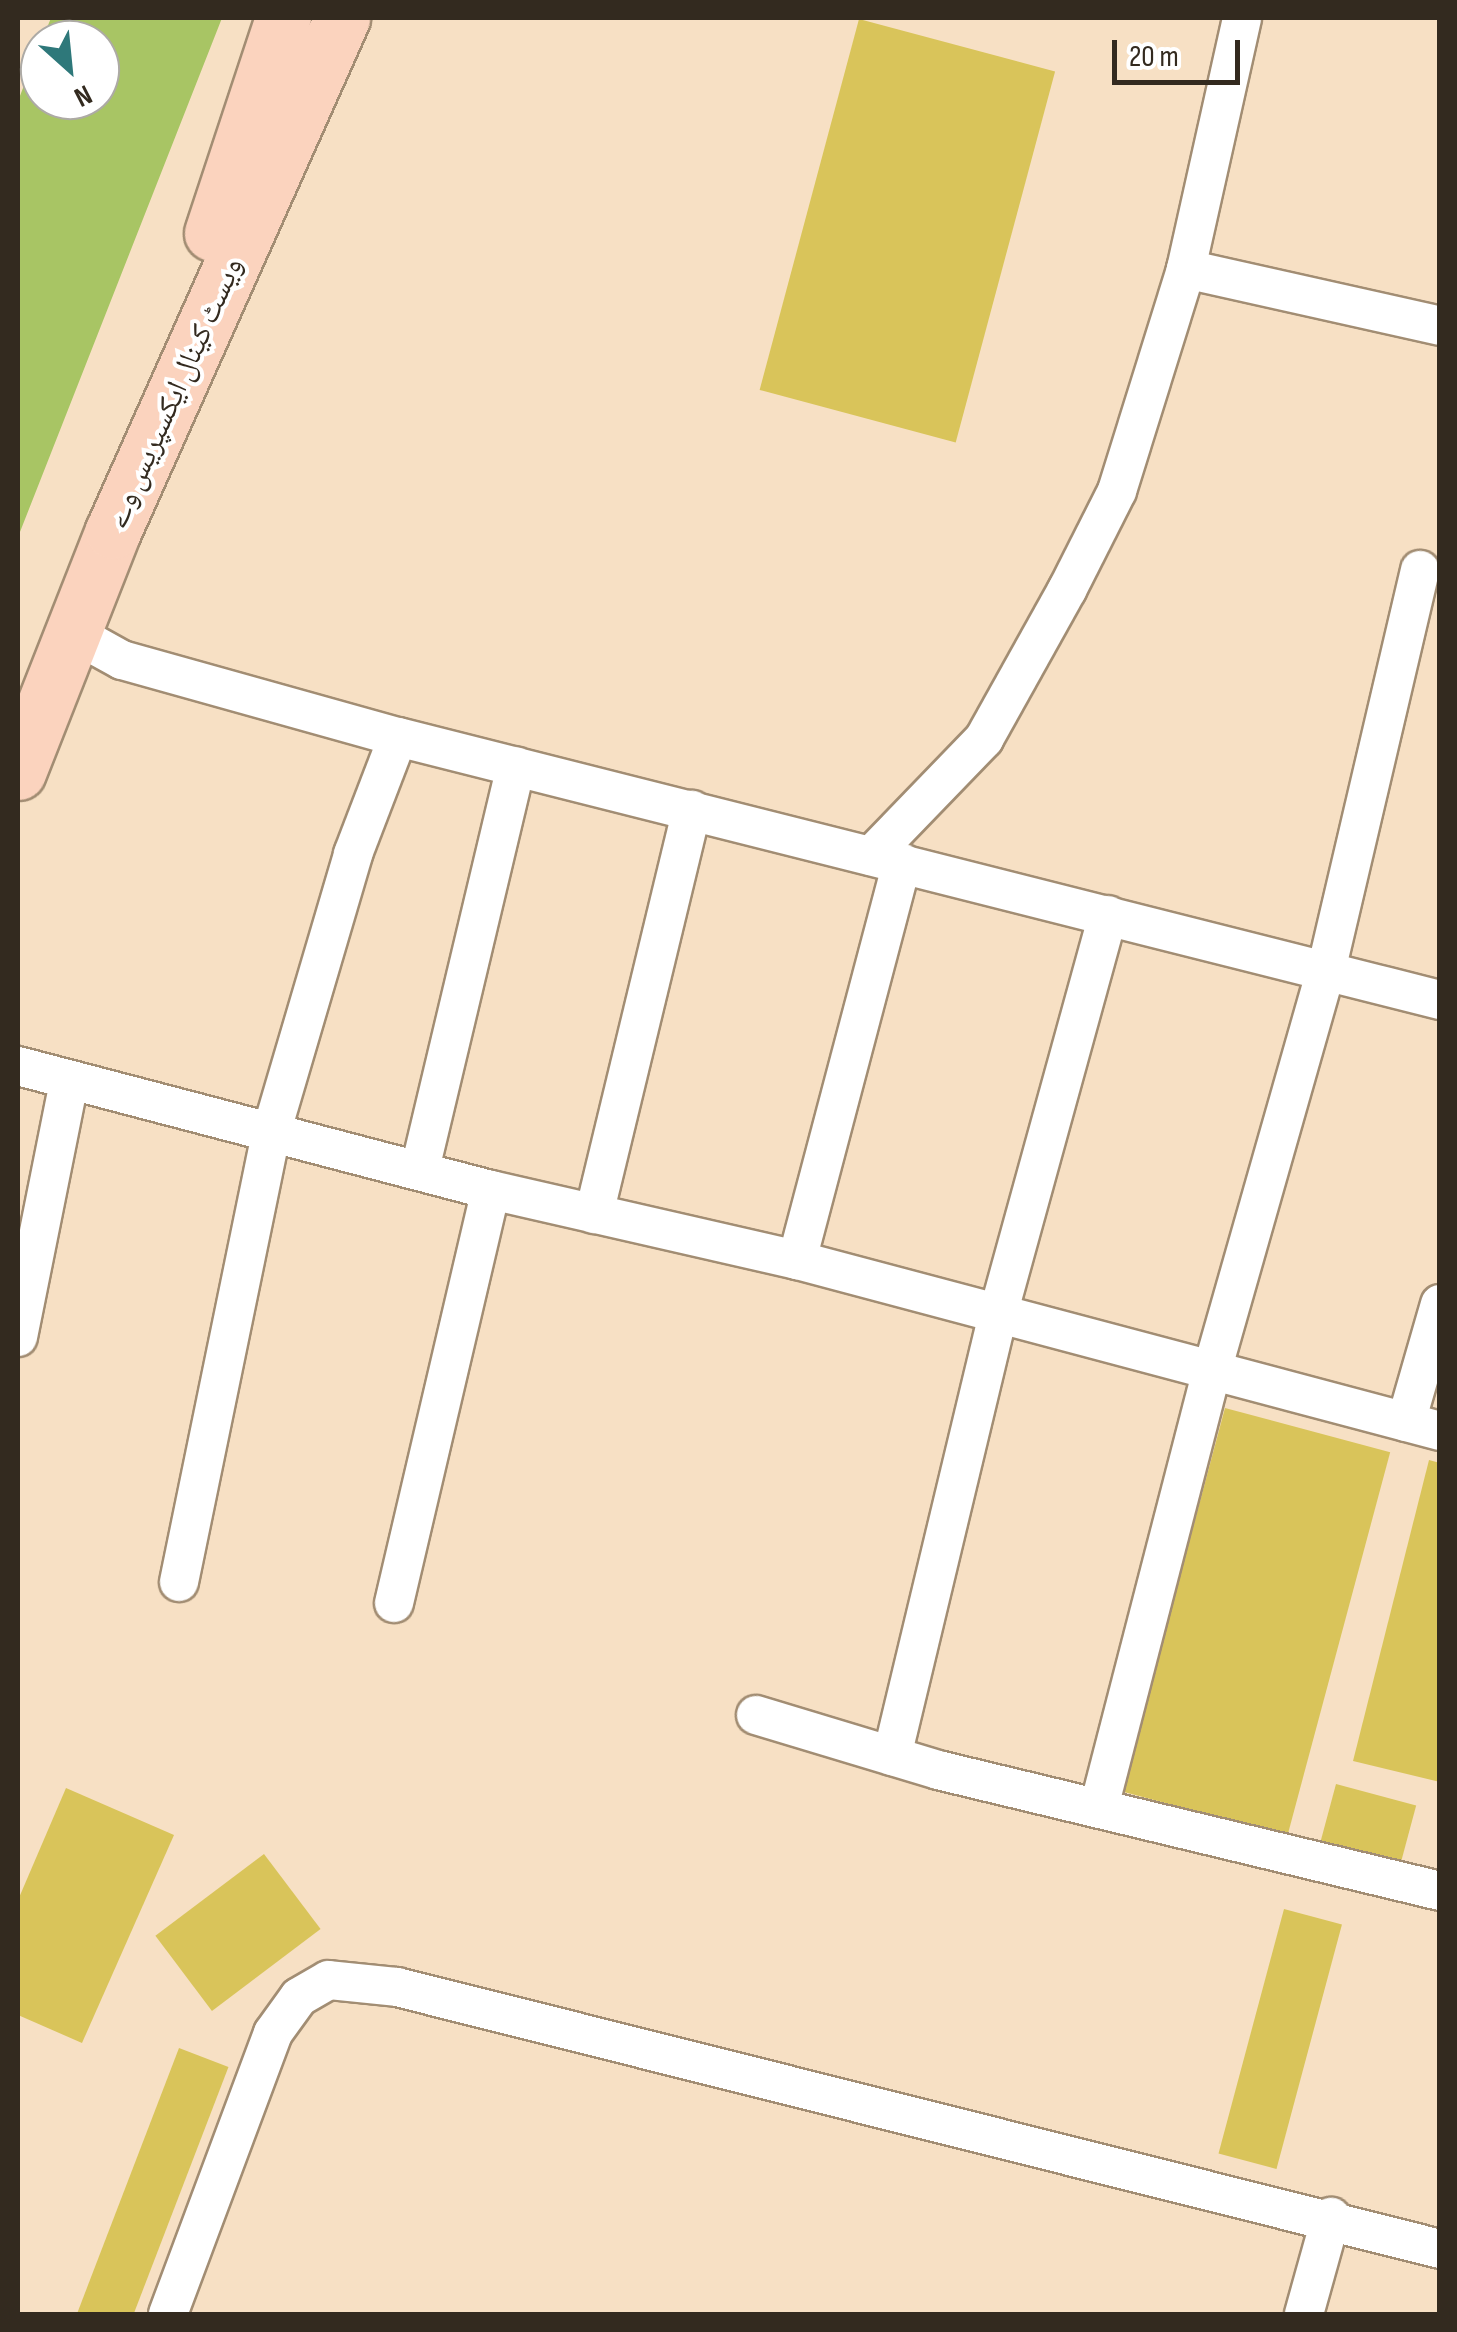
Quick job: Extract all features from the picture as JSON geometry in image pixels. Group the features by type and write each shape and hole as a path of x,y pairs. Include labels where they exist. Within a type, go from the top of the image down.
{"main road":[{"path":"113,530 283,18"},
{"name":"ویسٹ کینال ایکسپریس وے","path":"18,772 113,530 342,18"}],"street":[{"path":"798,1260 886,859 984,740 1118,491 1186,269 1242,18"},
{"path":"1186,269 1440,326"},
{"path":"1099,1806 1211,1374 1326,971 1420,570"},
{"path":"73,633 122,660 398,736 1440,1000"},
{"path":"179,1582 272,1130 352,854 398,736"},
{"path":"420,1168 516,766"},
{"path":"594,1214 692,810"},
{"path":"892,1756 997,1318 1108,915"},
{"path":"18,1066 420,1168 491,1190 798,1260 997,1318 1423,1426 1440,1304"},
{"path":"18,1337 69,1081"},
{"path":"394,1603 491,1190"},
{"path":"756,1715 892,1756 1440,1891"},
{"path":"168,2314 273,2034 299,1997 329,1980 397,1987 1331,2217 1440,2249"},
{"path":"1304,2314 1331,2217"}],"shaded area":[{"path":"222,18 18,537 18,101 20,96 20,120 120,120 120,20 50,20"}],"building":[{"path":"859,19 1055,72 956,442 760,390"},
{"path":"1225,1408 1390,1452 1287,1836 1122,1791"},
{"path":"1429,1460 1440,1463 1440,1782 1353,1761"},
{"path":"1336,1784 1416,1805 1400,1867 1319,1846"},
{"path":"66,1788 174,1835 82,2043 18,2015 18,1900"},
{"path":"264,1854 321,1929 212,2011 155,1936"},
{"path":"1284,1909 1342,1925 1276,2169 1219,2153"},
{"path":"179,2048 228,2067 134,2314 77,2314"}]}
